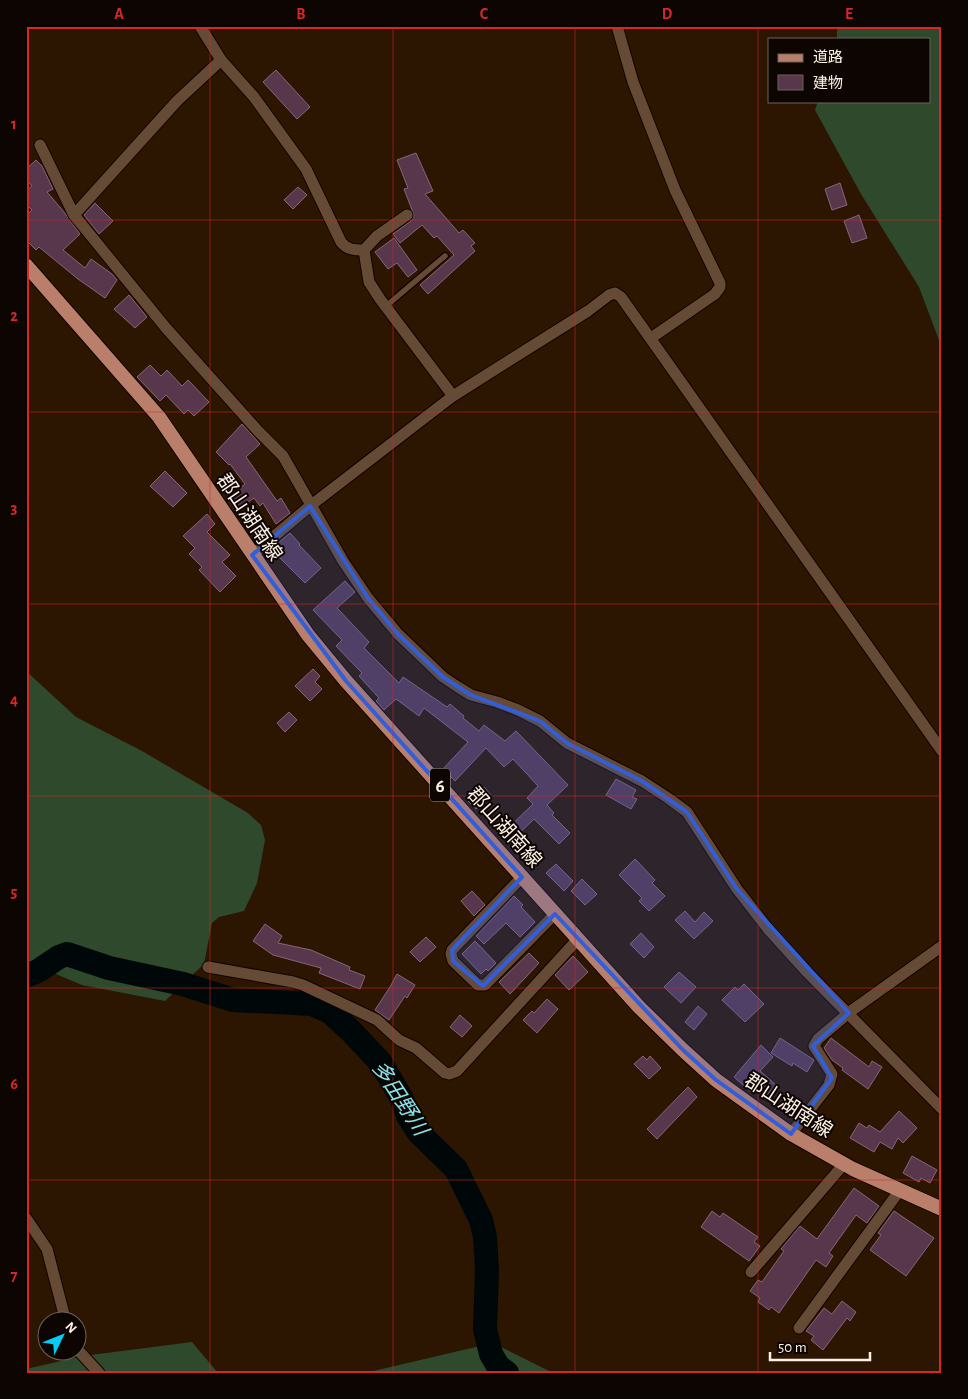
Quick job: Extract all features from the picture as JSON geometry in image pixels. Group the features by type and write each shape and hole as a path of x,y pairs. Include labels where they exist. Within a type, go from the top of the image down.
{"main road":[{"name":"郡山湖南線","path":"26,265 159,417 308,636 346,681 640,1007 716,1080 791,1134 844,1164 942,1209"}],"street":[{"path":"200,26 221,60 254,97 306,169 345,248 364,250"},
{"path":"617,26 633,82 675,190 720,283 720,287 715,294 652,338"},
{"path":"74,215 177,101 221,60"},
{"path":"40,145 74,215 166,328 258,431 283,456 310,506 343,560 368,598 398,634 443,677 471,695 497,702 540,721 567,743 642,781 686,812 737,890 768,929 942,1109"},
{"path":"364,250 377,236 408,215"},
{"path":"364,250 369,282 385,307 453,396"},
{"path":"252,555 310,506 453,396 588,311 609,295 615,293 621,296 652,338 745,475 942,751"},
{"path":"522,877 452,950 452,961 478,986 485,985 555,914"},
{"path":"208,967 293,982 303,986 377,1020 399,1040 416,1048 445,1073 449,1074 457,1071 578,939"},
{"path":"791,1134 829,1085 832,1078 832,1074 816,1051 814,1046 816,1042 849,1012 942,946"},
{"path":"751,1272 844,1164"},
{"path":"799,1328 900,1190"},
{"path":"26,1218 47,1249 63,1312"},
{"path":"88,1361 99,1373"}],"lane":[{"path":"385,307 445,256"}],"highlighted area":[{"path":"310,506 368,598 398,634 443,677 471,695 540,721 567,743 642,781 687,812 737,889 849,1013 813,1046 832,1078 791,1134 716,1080 683,1050 555,914 483,986 453,961 452,950 522,877 346,681 252,555"}],"green space":[{"path":"837,26 942,26 942,348 919,287 861,194 815,110 818,102 930,102 930,38 837,38"},
{"path":"26,671 76,717 142,751 248,813 261,825 265,840 257,883 244,911 219,917 212,923 204,964 165,1001 82,985 44,969 26,965"},
{"path":"192,1342 218,1373 26,1373 26,1369 57,1362 88,1362 88,1355"},
{"path":"493,1343 553,1373 366,1373 369,1372"}],"building":[{"path":"276,70 310,107 297,119 263,82"},
{"path":"416,153 433,191 425,194 459,233 463,230 475,243 471,246 475,251 428,294 420,285 454,255 437,236 434,238 422,225 400,243 393,234 411,221 414,215 404,189 408,188 397,160"},
{"path":"36,160 42,166 53,189 47,192 80,234 63,250 85,268 91,259 112,274 117,280 105,298 39,247 36,250 26,240 26,216 32,210 26,204 26,191 32,186 26,179 26,169"},
{"path":"840,183 847,205 832,210 825,189"},
{"path":"298,187 307,195 293,209 284,200"},
{"path":"95,203 113,221 99,234 84,215"},
{"path":"859,215 867,238 852,243 844,221"},
{"path":"394,238 417,270 408,277 397,263 388,269 375,252"},
{"path":"129,295 147,317 135,328 114,309"},
{"path":"150,365 161,376 167,370 182,386 188,380 209,402 194,416 188,410 184,414 166,395 160,401 137,377"},
{"path":"242,424 260,444 246,457 277,501 281,498 290,513 276,524 263,503 260,506 254,498 236,511 227,498 245,484 230,464 216,452"},
{"path":"165,471 187,493 173,507 150,486"},
{"path":"207,514 215,524 207,532 230,555 222,562 236,576 220,592 199,570 202,567 189,554 195,548 183,536"},
{"path":"290,533 321,568 305,583 273,551 280,545 278,543"},
{"path":"345,581 355,592 337,608 369,642 364,648 399,683 403,677 447,707 450,704 479,731 484,725 505,741 516,731 568,785 547,805 554,813 552,815 570,833 559,844 534,819 509,843 501,835 533,804 527,798 538,786 513,759 504,767 486,748 455,781 443,769 468,742 424,708 419,716 396,699 384,710 376,701 379,698 359,676 362,673 336,646 342,640 313,610"},
{"path":"313,669 320,676 315,682 322,689 310,701 295,686"},
{"path":"289,712 297,720 285,732 277,723"},
{"path":"616,779 636,790 632,797 637,799 631,809 606,795"},
{"path":"484,787 491,795 476,809 468,801"},
{"path":"635,859 655,880 652,883 665,896 649,911 639,901 642,898 619,875"},
{"path":"556,864 573,881 564,891 546,873"},
{"path":"582,879 597,894 585,905 571,891"},
{"path":"472,891 485,905 474,916 461,901"},
{"path":"514,896 535,922 520,937 506,923 484,944 476,936"},
{"path":"685,911 695,922 704,912 713,921 694,939 675,920"},
{"path":"265,924 282,936 278,943 311,950 350,967 349,970 365,976 360,989 319,973 321,968 273,955 253,941"},
{"path":"641,933 654,947 644,958 630,944"},
{"path":"426,937 436,947 420,962 410,952"},
{"path":"475,941 496,963 488,971 486,969 481,974 462,954"},
{"path":"529,953 539,963 510,994 499,982"},
{"path":"573,956 588,972 569,990 555,975"},
{"path":"679,972 696,987 681,1003 664,987"},
{"path":"397,974 415,985 389,1020 375,1010"},
{"path":"744,984 764,1004 745,1022 722,1000 735,987 738,990"},
{"path":"547,999 558,1009 537,1033 523,1020 532,1011 534,1013"},
{"path":"698,1006 707,1014 694,1030 685,1022"},
{"path":"460,1015 472,1026 462,1037 450,1027"},
{"path":"780,1038 814,1060 807,1072 793,1063 792,1066 771,1053"},
{"path":"831,1038 869,1067 872,1061 882,1067 868,1089 842,1070 843,1068 832,1060 824,1048"},
{"path":"761,1045 773,1057 760,1071 776,1085 765,1097 755,1088 751,1092 734,1077"},
{"path":"643,1056 647,1060 650,1056 661,1068 649,1079 634,1064"},
{"path":"688,1087 697,1097 657,1139 647,1129"},
{"path":"899,1111 917,1128 903,1143 898,1138 892,1149 880,1142 874,1152 850,1138 859,1123 867,1128 869,1125 880,1132"},
{"path":"912,1156 937,1170 930,1183 921,1178 919,1182 903,1173"},
{"path":"854,1188 879,1206 867,1223 856,1215 829,1253 833,1256 826,1267 816,1260 779,1313 771,1307 769,1310 758,1302 760,1298 750,1291 758,1280 762,1282 784,1251 781,1249 800,1226 817,1239"},
{"path":"712,1211 720,1217 723,1213 758,1237 754,1242 760,1246 749,1261 701,1227"},
{"path":"894,1211 934,1238 906,1276 870,1250 881,1235 878,1233"},
{"path":"842,1301 856,1312 850,1321 847,1318 823,1350 811,1340 814,1336 806,1331 824,1308 832,1314"}],"waterway":[{"name":"多田野川","path":"26,976 67,954 109,968 183,984 233,1000 312,1004 330,1012 381,1063 402,1099 408,1116 419,1133 456,1169 481,1220 485,1237 487,1270 485,1329 491,1354 498,1366 507,1373"}]}
